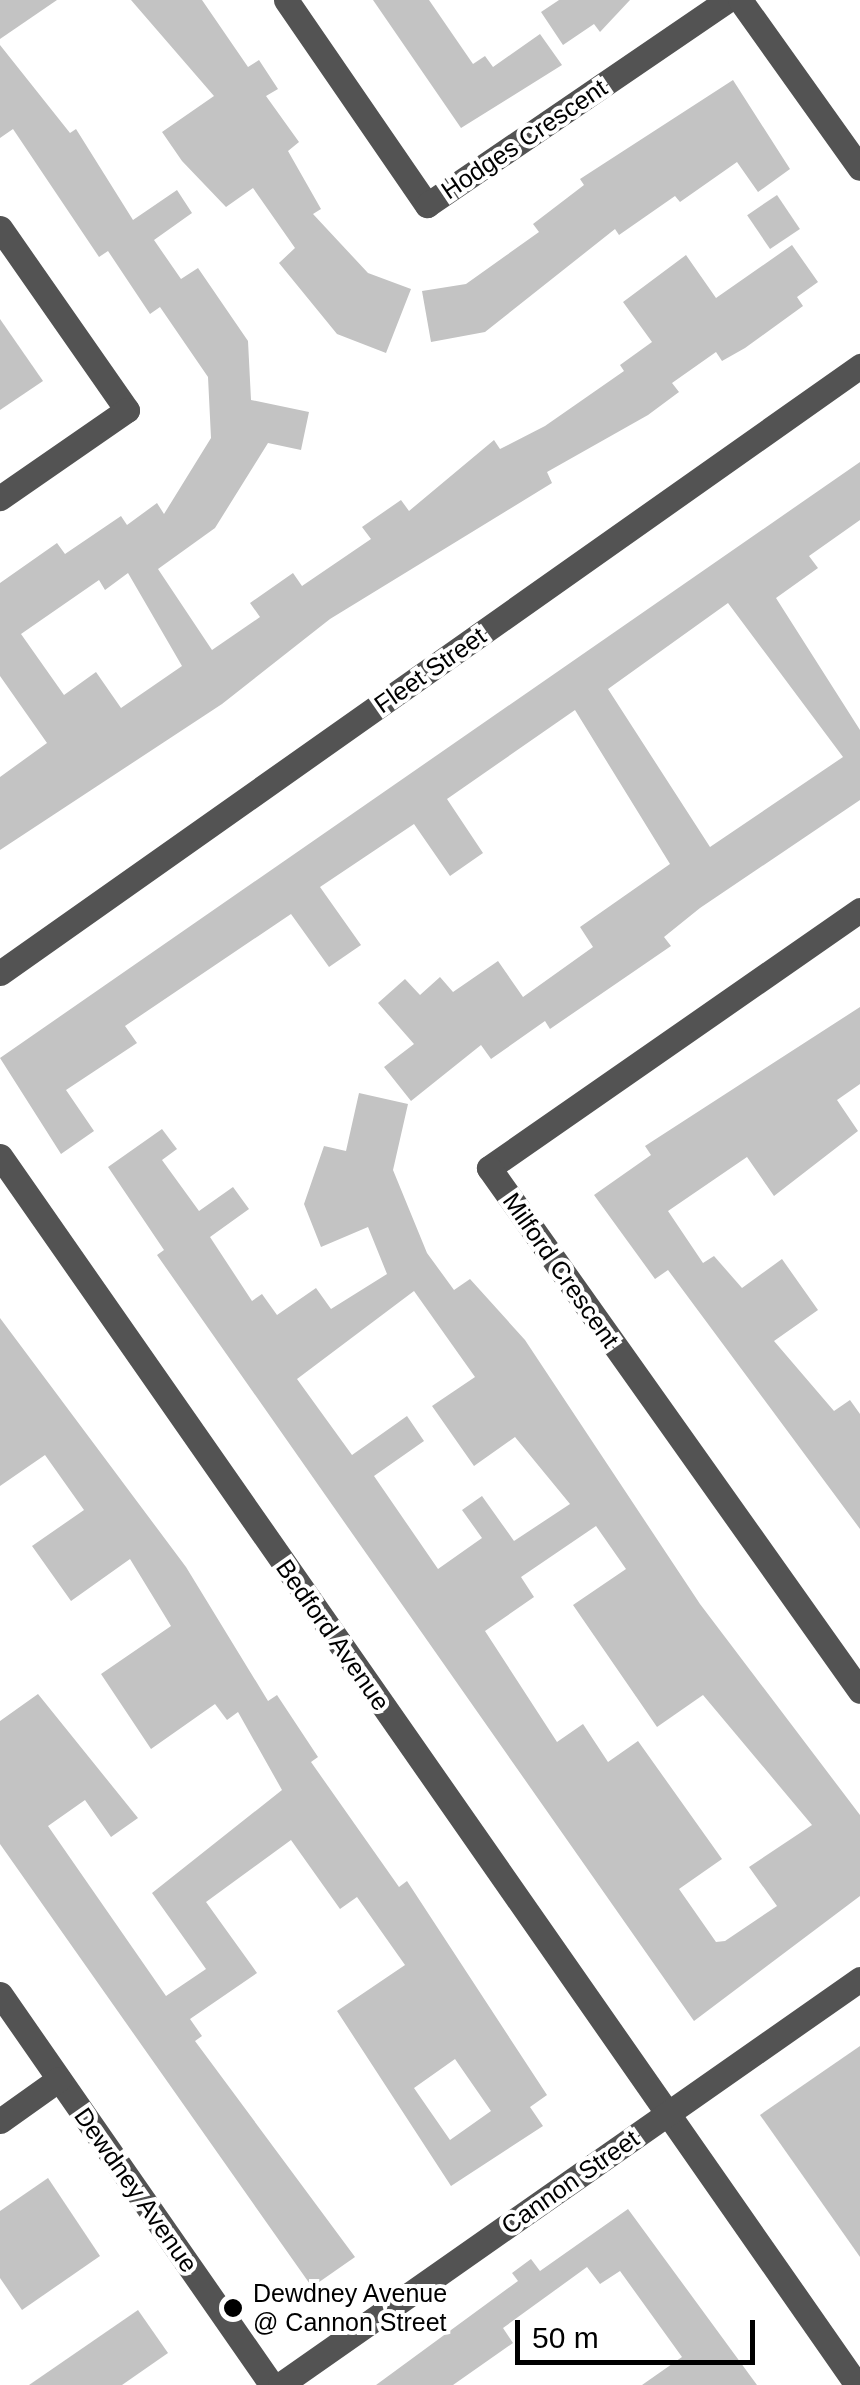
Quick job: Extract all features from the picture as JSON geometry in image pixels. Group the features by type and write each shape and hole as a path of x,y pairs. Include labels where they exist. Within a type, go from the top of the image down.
{"street":[{"name":"Hodges Crescent","path":"286,0 428,205 728,0"},
{"path":"740,0 860,168"},
{"path":"0,228 127,410 0,498"},
{"name":"Fleet Street","path":"0,973 860,366"},
{"name":"Milford Crescent","path":"860,910 489,1168 860,1691"},
{"name":"Bedford Avenue","path":"0,1156 857,2385"},
{"name":"Cannon Street","path":"276,2385 860,1979"},
{"name":"Dewdney Avenue","path":"0,1994 276,2385"},
{"path":"0,2121 59,2080"}],"building":[{"path":"0,0 57,0 0,39"},
{"path":"131,0 202,0 248,67 259,60 278,89 266,96 299,142 288,151 321,209 313,214 368,273 411,289 386,353 337,334 279,263 295,248 253,188 226,207 182,161 162,132 214,96"},
{"path":"373,0 429,0 473,64 485,56 493,67 540,34 562,65 461,128"},
{"path":"559,0 630,0 600,32 594,24 563,45 541,12"},
{"path":"0,45 70,133 76,129 133,220 177,190 192,213 154,240 181,279 198,268 248,341 251,400 309,412 301,450 268,443 215,528 158,569 212,650 260,617 250,603 293,573 302,586 371,539 362,527 401,500 409,511 494,440 500,449 545,426 624,371 620,365 652,342 623,302 686,255 716,298 792,245 818,282 797,297 803,306 745,348 722,361 716,352 672,383 679,392 648,415 547,472 552,483 330,619 222,704 0,850 0,777 47,743 0,676 0,583 57,543 65,554 121,516 127,525 157,503 164,514 211,438 208,377 160,307 150,314 108,251 99,257 13,129 0,138","holes":["128,573 182,666 121,708 96,672 64,695 21,634 99,580 105,590"]},
{"path":"733,80 790,169 758,192 737,162 680,202 675,196 619,235 615,229 485,332 431,342 422,291 466,284 539,232 533,224 584,185 580,179"},
{"path":"777,195 800,229 770,249 747,215"},
{"path":"0,319 43,381 0,410"},
{"path":"860,462 860,520 809,556 818,568 776,598 860,730 860,800 700,908 664,937 671,946 550,1029 545,1021 491,1059 481,1045 411,1101 384,1067 414,1044 378,1003 405,979 420,995 440,977 453,992 498,961 523,997 593,947 580,927 670,864 575,710 447,799 483,853 450,876 414,824 320,887 361,945 329,967 291,914 125,1026 137,1043 66,1090 94,1131 61,1154 0,1058","holes":["728,603 843,757 710,847 608,689"]},
{"path":"860,1007 860,1084 837,1100 858,1131 774,1196 747,1157 668,1211 703,1263 714,1256 742,1288 782,1259 818,1310 774,1341 834,1411 850,1400 860,1414 860,1529 668,1270 655,1279 594,1195 651,1155 645,1146"},
{"path":"359,1093 408,1104 393,1170 427,1253 454,1290 470,1279 525,1340 700,1604 860,1815 860,1896 694,2021 157,1255 164,1250 108,1167 162,1129 177,1149 162,1160 199,1211 233,1187 249,1209 210,1237 252,1301 262,1294 277,1315 316,1288 331,1309 387,1274 368,1227 321,1247 304,1204 324,1146 346,1151","holes":["414,1291 475,1377 432,1406 474,1466 515,1437 570,1504 514,1541 482,1496 462,1510 482,1538 438,1569 374,1476 424,1441 407,1416 352,1455 297,1379","596,1526 626,1569 573,1605 657,1727 703,1695 812,1825 749,1867 777,1906 725,1941 716,1942 679,1889 722,1859 638,1741 608,1762 583,1724 557,1742 485,1631 534,1597 521,1577"]},
{"path":"0,1318 186,1567 268,1701 277,1695 318,1757 311,1762 399,1887 407,1881 547,2095 530,2107 543,2126 451,2186 337,2011 405,1965 357,1897 340,1909 291,1840 206,1902 257,1973 190,2019 202,2036 195,2041 355,2257 312,2287 0,1844 0,1721 38,1694 138,1818 111,1837 85,1800 48,1826 166,1996 206,1969 152,1893 282,1790 238,1712 227,1720 215,1704 151,1749 101,1674 171,1626 130,1559 71,1601 32,1546 84,1510 45,1455 0,1486","holes":["455,2059 491,2111 450,2140 414,2088"]},
{"path":"860,2046 860,2257 760,2115"},
{"path":"48,2178 100,2256 22,2310 0,2278 0,2211"},
{"path":"628,2209 757,2385 642,2385 682,2357 620,2271 600,2284 587,2267 503,2328 513,2343 453,2385 376,2385 518,2281 512,2273 531,2259 540,2271"},
{"path":"138,2310 168,2353 122,2385 29,2385"}],"place":[{"name":"Dewdney Avenue @ Cannon Street","path":"233,2308"}]}
